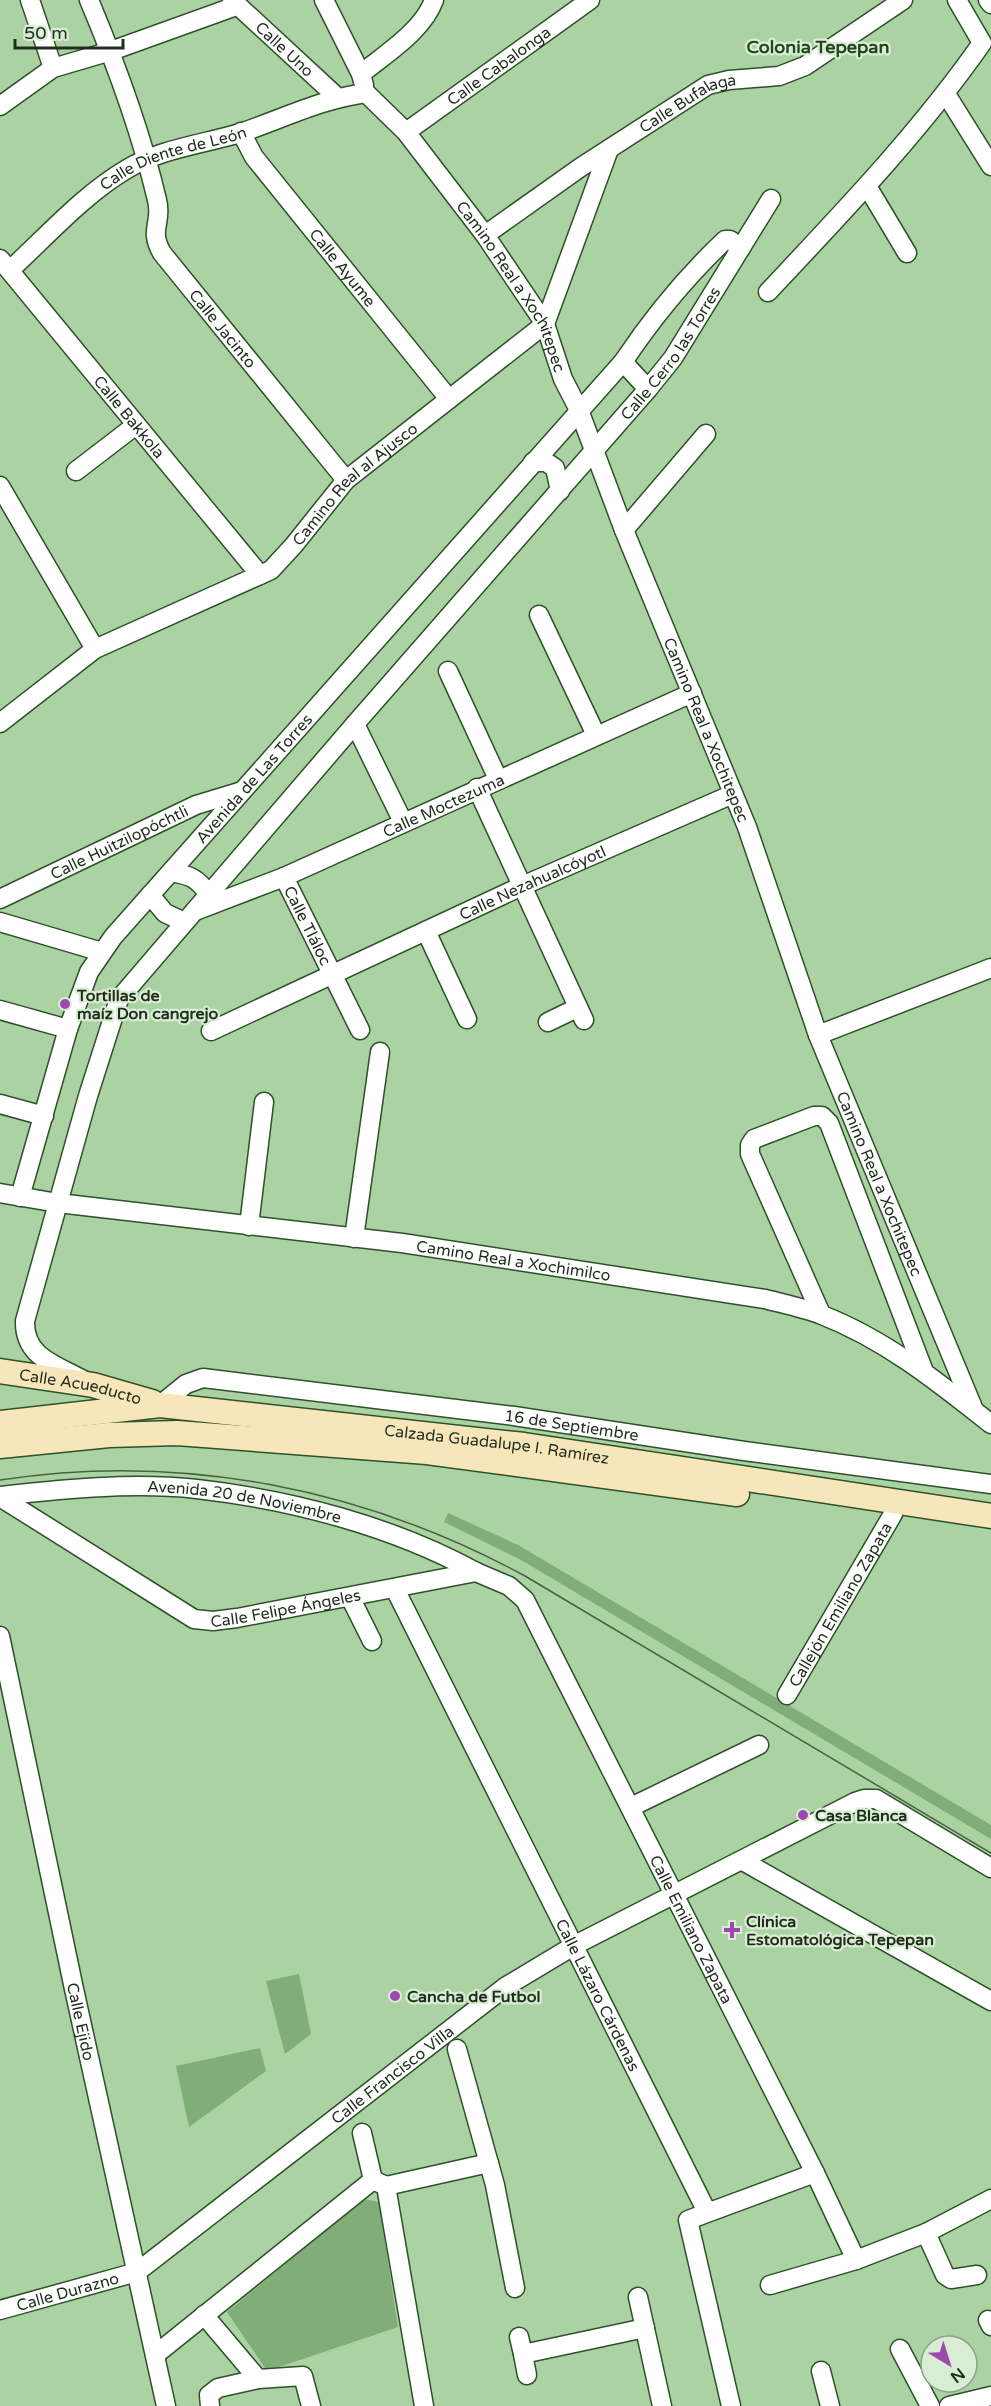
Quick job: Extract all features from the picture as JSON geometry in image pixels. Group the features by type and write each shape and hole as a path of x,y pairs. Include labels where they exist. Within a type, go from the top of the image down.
{"main road":[{"name":"Calle Acueducto","path":"0,1371 93,1385 160,1405"},
{"name":"Calzada Guadalupe I. Ramírez","path":"0,1423 160,1405 524,1445 991,1516"},
{"name":"Calzada Guadalupe I. Ramírez","path":"0,1446 64,1438 157,1433 393,1450 893,1514 991,1529"}],"street":[{"path":"30,0 53,68"},
{"name":"Calle Jacinto","path":"89,0 111,51 158,202 154,240 162,253 346,480"},
{"path":"324,0 361,74 366,93"},
{"path":"361,74 423,19 434,0"},
{"name":"Calle Cabalonga","path":"406,132 590,0"},
{"name":"Calle Bufalaga","path":"485,235 708,85 729,80 779,76 806,66 903,0"},
{"path":"768,292 867,186 946,94 982,43 957,0"},
{"path":"988,0 991,4"},
{"path":"0,106 53,68 111,51 234,3"},
{"name":"Calle Uno","path":"234,3 337,97"},
{"name":"Camino Real a Xochitepec","path":"366,93 406,132 485,235 545,324 563,379 579,410 624,530 758,858 818,1035 974,1410"},
{"name":"Calle Diente de León","path":"5,265 99,188 145,160 241,132 337,97 366,93"},
{"path":"946,94 991,165"},
{"name":"Calle Ayume","path":"241,132 254,157 449,399"},
{"path":"545,324 608,152"},
{"path":"867,186 907,253"},
{"name":"Calle Cerro las Torres","path":"593,451 673,358 771,199"},
{"name":"Calle Cerro las Torres","path":"579,410 623,362 646,328 699,264 724,240 730,240 741,248"},
{"name":"Calle Bakkola","path":"5,265 260,575"},
{"name":"Camino Real al Ajusco","path":"0,723 94,649 260,575 280,561 346,480 545,324"},
{"path":"623,362 648,389"},
{"name":"Avenida de Las Torres","path":"20,1197 68,1029 89,972 102,952 242,790 579,410"},
{"path":"76,471 136,425"},
{"path":"624,530 706,434"},
{"path":"93,1385 35,1352 24,1335 25,1321 58,1203 119,999 593,451"},
{"path":"533,462 546,462 555,468 560,491"},
{"path":"0,486 94,649"},
{"path":"539,615 596,735"},
{"path":"448,671 498,779"},
{"name":"Calle Moctezuma","path":"188,917 284,877 692,693"},
{"path":"355,724 402,822"},
{"path":"477,788 581,1014 548,1022"},
{"name":"Calle Huitzilopóchtli","path":"0,899 196,806 242,790"},
{"name":"Calle Nezahualcóyotl","path":"211,1031 522,886 733,794"},
{"path":"171,872 188,875 200,881 208,894"},
{"name":"Calle Tláloc","path":"284,877 360,1030"},
{"path":"150,895 165,913 188,917"},
{"path":"0,922 102,952"},
{"path":"426,931 467,1019"},
{"path":"818,1035 991,968"},
{"path":"0,1010 68,1029"},
{"path":"354,1238 380,1052"},
{"path":"249,1226 264,1102"},
{"path":"0,1104 44,1116"},
{"path":"821,1314 750,1154 750,1145 754,1139 814,1116 822,1116 829,1124 923,1369"},
{"name":"Camino Real a Xochimilco","path":"0,1192 58,1203 354,1238 765,1299 821,1314 859,1331 923,1369 991,1424"},
{"name":"16 de Septiembre","path":"160,1405 186,1384 203,1378 514,1416 744,1452 991,1484"},
{"name":"Avenida 20 de Noviembre","path":"0,1497 57,1489 114,1487 196,1489 298,1507 349,1522 454,1560 476,1572"},
{"name":"Calle Felipe Ángeles","path":"0,1497 194,1619 213,1621 237,1618 476,1572"},
{"name":"Callejón Emiliano Zapata","path":"787,1695 893,1514"},
{"name":"Calle Emiliano Zapata","path":"476,1572 509,1586 525,1600 815,2173 856,2260"},
{"name":"Calle Lázaro Cárdenas","path":"395,1588 707,2212"},
{"path":"350,1597 372,1641"},
{"name":"Calle Ejido","path":"0,1636 166,2406"},
{"path":"631,1807 759,1745"},
{"name":"Calle Francisco Villa","path":"137,2272 505,1987 575,1945 855,1802 876,1799 991,1868"},
{"path":"743,1861 991,2001"},
{"path":"457,2049 489,2163 515,2288"},
{"path":"362,2133 379,2183 424,2406"},
{"path":"155,2355 204,2315 379,2183 489,2163"},
{"path":"731,2406 688,2220 815,2173"},
{"path":"770,2285 856,2260 926,2233 991,2199"},
{"path":"926,2233 945,2275 951,2279 977,2275"},
{"name":"Calle Durazno","path":"0,2310 137,2272"},
{"path":"638,2297 662,2406"},
{"path":"204,2315 258,2379"},
{"path":"527,2375 521,2345 645,2328"},
{"path":"900,2349 930,2406"},
{"path":"821,2370 830,2406"},
{"path":"210,2406 209,2395 218,2388 258,2379 303,2376 311,2406"},
{"path":"949,2406 991,2396"}],"green space":[{"path":"448,1513 518,1545 991,1825 991,1839 521,1560 444,1522"},
{"path":"299,1974 311,2034 285,2054 266,1981"},
{"path":"260,2048 266,2071 189,2127 176,2066"},
{"path":"364,2199 379,2202 398,2327 267,2371 227,2312"}],"tram line":[{"path":"0,1480 68,1472 136,1471 203,1475 270,1484 336,1500 400,1520 463,1545 525,1576 991,1853"}],"place":[{"name":"Tortillas de maíz Don cangrejo","path":"65,1004"},
{"name":"Casa Blanca","path":"803,1815"},
{"name":"Clínica Estomatológica Tepepan","path":"732,1930"},
{"name":"Cancha de Futbol","path":"395,1996"}],"district":[{"name":"Colonia Tepepan","path":"818,47"}]}
